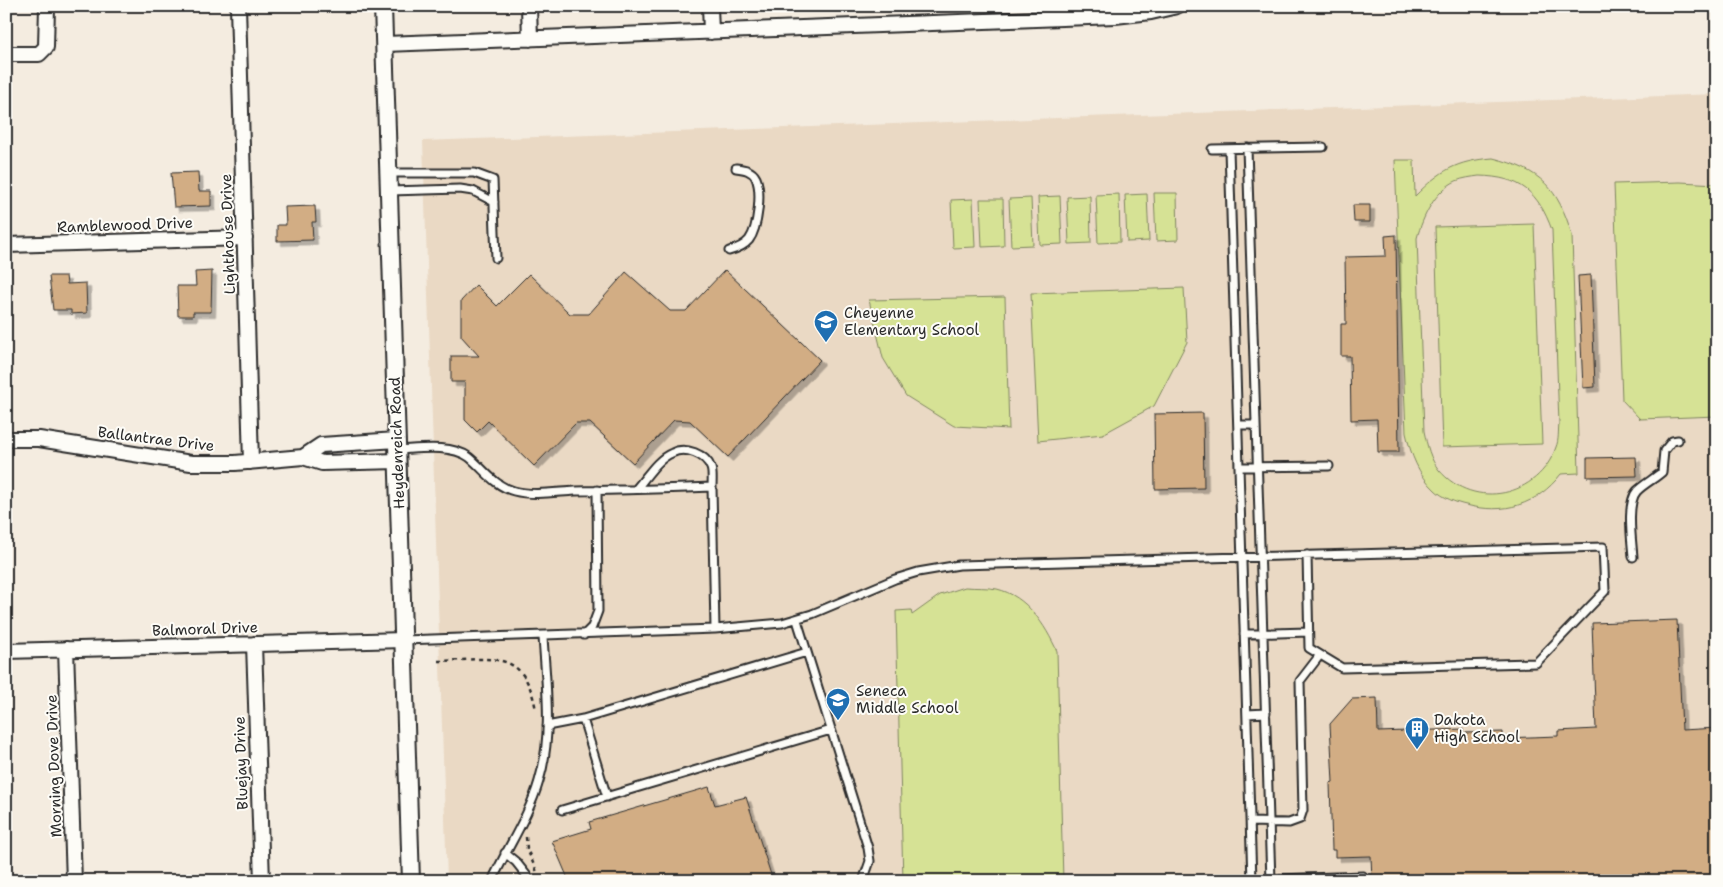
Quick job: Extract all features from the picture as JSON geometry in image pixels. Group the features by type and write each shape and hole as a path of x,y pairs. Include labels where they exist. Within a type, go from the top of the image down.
{"street":[{"path":"6,54 39,54 46,47 47,6"},
{"name":"Lighthouse Drive","path":"238,6 251,462"},
{"name":"Heydenreich Road","path":"383,6 411,881"},
{"path":"529,6 530,39"},
{"path":"710,6 711,32"},
{"path":"385,44 1115,16 1151,12 1177,6"},
{"name":"Ramblewood Drive","path":"6,245 245,238"},
{"name":"Ballantrae Drive","path":"6,439 39,439 191,462 251,462 303,457 322,463 398,450"},
{"name":"Ballantrae Drive","path":"303,457 321,445 398,450"},
{"name":"Balmoral Drive","path":"6,651 404,640"},
{"name":"Bluejay Drive","path":"254,644 262,881"},
{"name":"Morning Dove Drive","path":"66,649 74,881"}],"lane":[{"path":"1212,149 1323,147"},
{"path":"1247,148 1271,880"},
{"path":"1230,149 1252,881 1363,876"},
{"path":"729,251 748,242 753,234 758,215 757,179 749,170 736,168"},
{"path":"389,173 474,173 493,180 496,258"},
{"path":"389,192 460,189 473,191 494,202"},
{"path":"1238,426 1256,425"},
{"path":"1633,558 1630,507 1632,498 1636,492 1662,472 1664,451 1672,441 1678,440"},
{"path":"398,450 432,449 458,452 468,457 501,486 514,491 712,488"},
{"path":"636,490 659,462 672,452 684,450 705,458 712,469 715,629"},
{"path":"1239,467 1329,466"},
{"path":"584,635 592,627 598,611 597,490"},
{"path":"404,640 543,637 715,629 797,620 895,579 949,566 1242,556 1603,547 1605,591 1536,662 1342,668 1308,648 1306,555"},
{"path":"797,620 868,848 870,861 863,881"},
{"path":"1244,634 1308,632"},
{"path":"492,881 539,781 543,763 547,726 543,637"},
{"path":"547,726 582,720 807,652"},
{"path":"1251,822 1290,823 1300,819 1303,810 1300,681 1320,655"},
{"path":"1247,714 1266,713"},
{"path":"582,720 607,796"},
{"path":"562,810 831,730"},
{"path":"506,854 531,881"}],"path":[{"path":"438,662 495,660 512,663 524,676 534,698 537,712"},
{"path":"524,831 528,833 526,843 538,873"}],"shaded area":[{"path":"1717,94 1717,881 447,881 423,141"}],"green space":[{"path":"1493,158 1524,168 1545,183 1554,193 1567,219 1572,235 1579,473 1561,474 1552,485 1530,500 1519,505 1494,509 1462,504 1438,493 1420,471 1408,441 1406,433 1395,160 1414,160 1415,196 1441,173 1459,164","holes":["1479,176 1494,177 1517,184 1534,196 1547,217 1552,230 1559,424 1556,447 1548,464 1535,477 1521,487 1504,493 1487,494 1470,491 1453,483 1436,466 1428,447 1424,431 1417,238 1426,213 1436,198 1449,185 1456,181"]},
{"path":"1680,182 1717,184 1717,416 1640,419 1622,400 1614,184"},
{"path":"1154,193 1177,193 1178,240 1156,241"},
{"path":"1119,194 1120,242 1098,243 1096,195"},
{"path":"1147,194 1149,241 1127,242 1125,195"},
{"path":"1060,196 1062,244 1040,245 1038,197"},
{"path":"1090,196 1091,243 1069,244 1067,197"},
{"path":"1031,198 1033,245 1011,246 1009,199"},
{"path":"973,199 975,247 953,248 951,200"},
{"path":"980,199 1003,199 1004,246 982,247"},
{"path":"1534,224 1542,444 1442,447 1435,227"},
{"path":"1184,288 1187,342 1154,406 1103,434 1038,441 1031,293"},
{"path":"1005,297 1009,429 954,426 906,396 883,358 869,300"},
{"path":"965,587 997,589 1017,598 1041,622 1057,651 1063,881 903,881 896,611 911,610 912,615 940,595"}],"building":[{"path":"198,172 199,191 211,191 211,206 174,207 171,173"},
{"path":"1353,205 1370,205 1370,222 1354,222"},
{"path":"315,206 316,222 312,222 313,240 277,241 277,225 286,225 285,207"},
{"path":"1396,235 1399,452 1378,452 1377,419 1351,420 1350,356 1341,356 1341,324 1346,324 1345,257 1386,256 1385,236"},
{"name":"Cheyenne Elementary School","path":"725,270 820,360 728,457 690,421 674,420 633,463 590,423 576,423 534,466 488,421 477,432 465,420 465,382 451,382 451,356 479,356 461,336 461,301 476,285 497,306 529,274 570,314 589,314 626,272 670,311 686,311"},
{"path":"212,271 211,312 193,312 193,316 178,316 177,286 196,286 195,272"},
{"path":"1591,275 1595,387 1583,388 1578,276"},
{"path":"49,276 66,276 67,284 86,283 87,313 71,314 71,310 53,310"},
{"path":"1203,413 1204,488 1155,489 1154,414"},
{"path":"1636,457 1637,476 1587,477 1587,458"},
{"name":"Dakota High School","path":"1677,620 1682,730 1717,728 1717,881 1372,881 1371,856 1335,857 1335,850 1332,850 1330,783 1333,782 1330,724 1352,699 1377,698 1378,732 1463,729 1463,733 1503,732 1503,738 1558,736 1558,731 1596,729 1592,623"},
{"path":"709,787 715,805 746,797 773,881 569,881 552,841 591,829 589,822"}],"place":[{"name":"Cheyenne Elementary School","path":"826,343"},
{"name":"Seneca Middle School","path":"838,721"},
{"name":"Dakota High School","path":"1417,750"}]}
